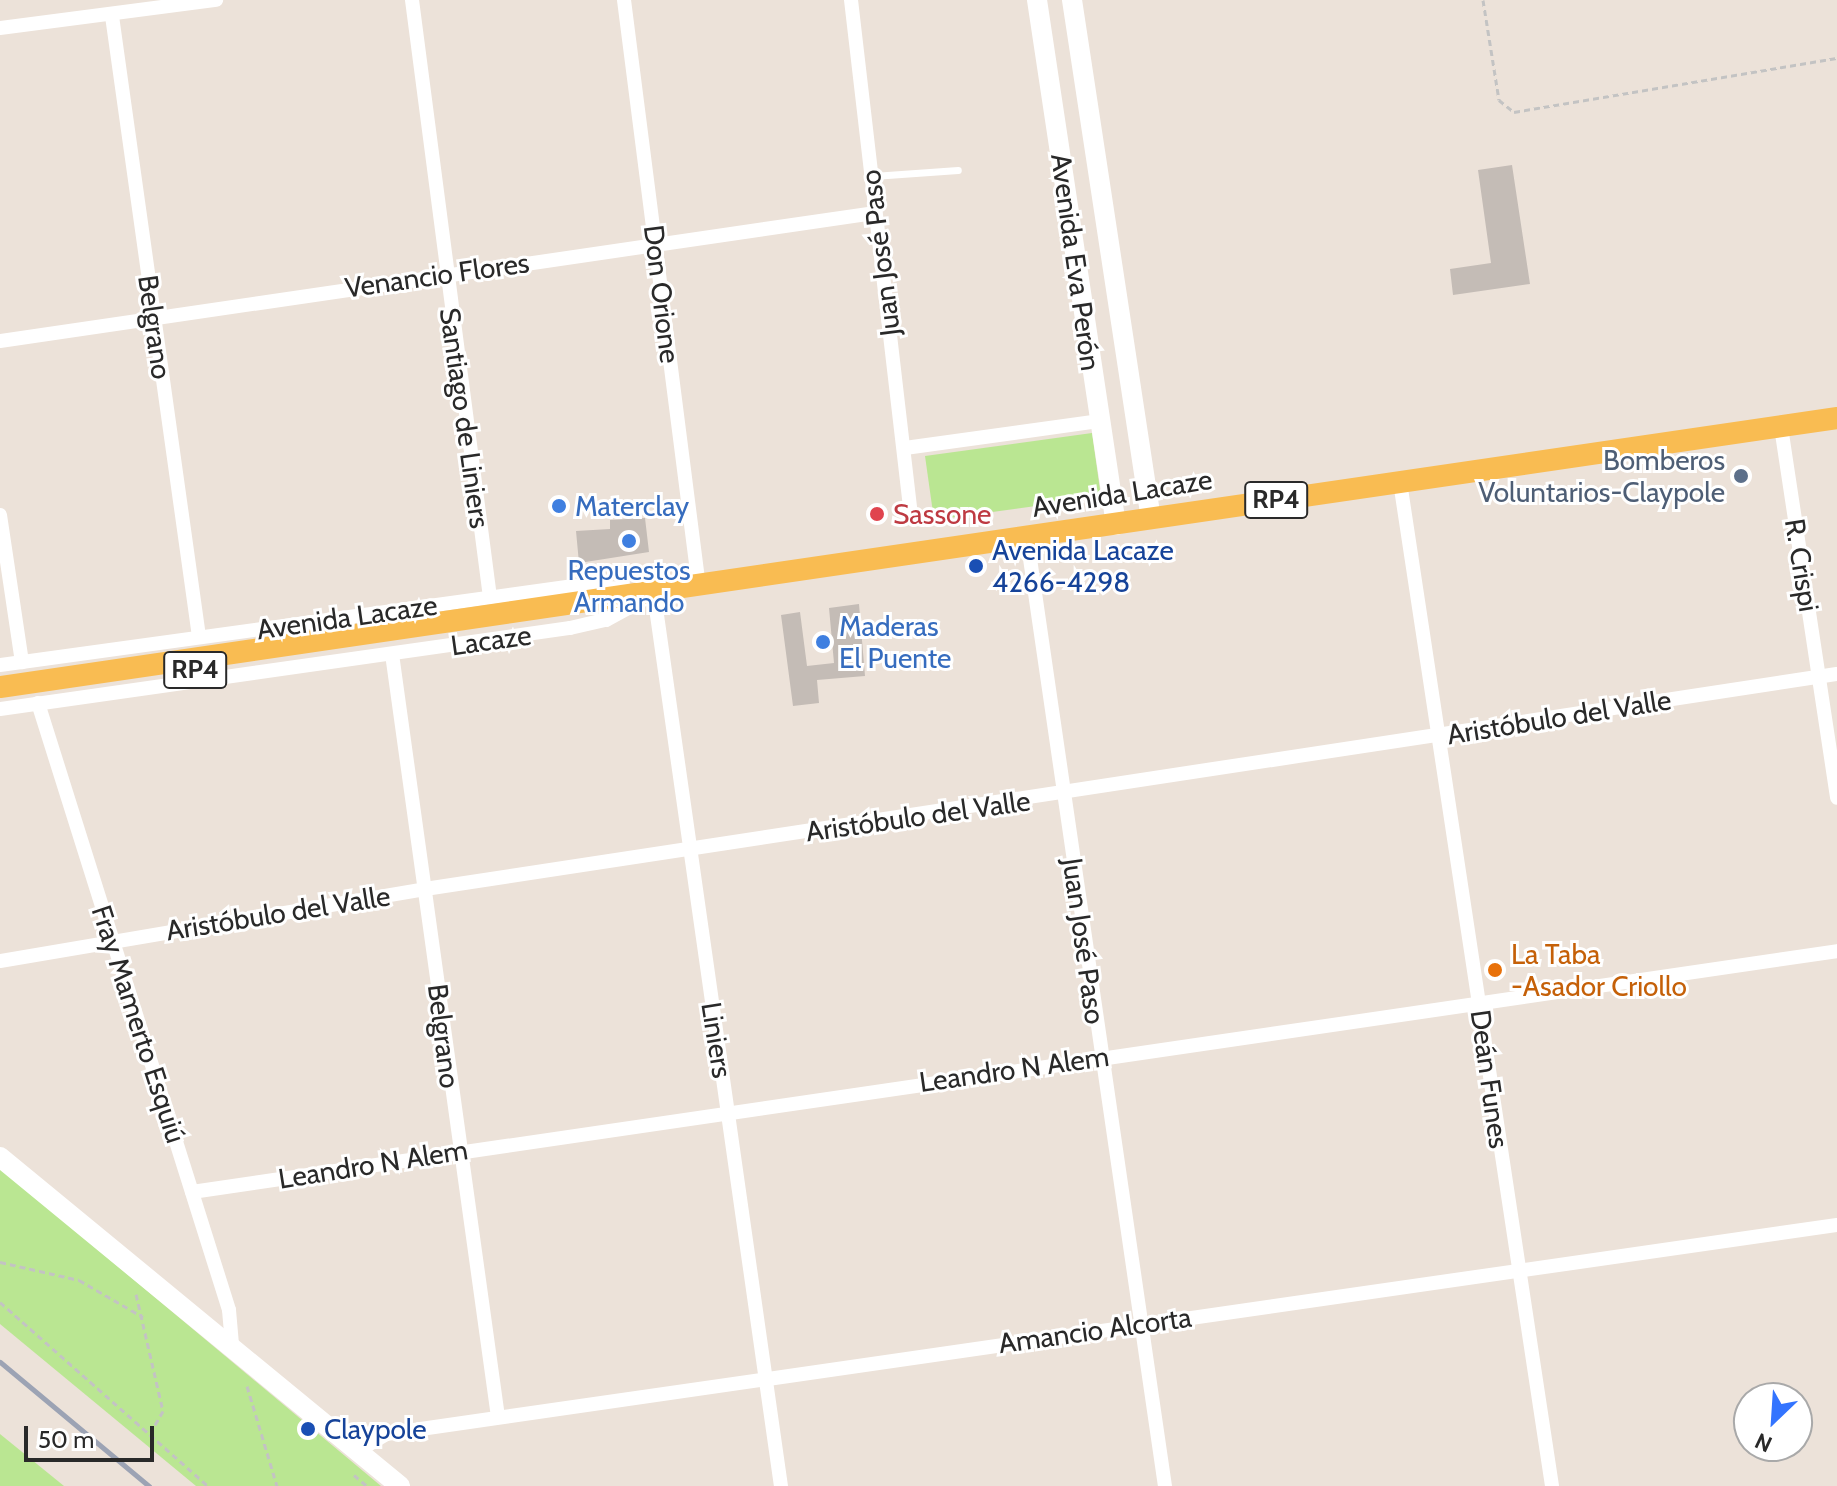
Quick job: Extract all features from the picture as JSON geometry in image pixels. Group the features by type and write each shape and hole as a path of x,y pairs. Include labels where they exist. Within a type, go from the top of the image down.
{"main road":[{"name":"Avenida Eva Perón","path":"1037,0 1116,525"},
{"name":"Avenida Eva Perón","path":"1072,0 1151,519"},
{"name":"Avenida Lacaze","path":"0,698 390,642 559,602 654,594 1837,418"},
{"name":"Avenida Lacaze","path":"0,687 390,642"},
{"path":"0,1157 400,1486"}],"street":[{"name":"Santiago de Liniers","path":"412,0 445,273 490,597"},
{"name":"Don Orione","path":"624,0 699,587"},
{"name":"Juan José Paso","path":"851,0 910,507"},
{"path":"0,28 112,16 208,1"},
{"name":"Belgrano","path":"112,16 199,637"},
{"name":"Venancio Flores","path":"0,341 445,273 657,246 874,213"},
{"path":"905,448 1100,421"},
{"name":"R. Crispi","path":"1781,427 1837,798"},
{"name":"Deán Funes","path":"1400,482 1441,735 1552,1486"},
{"path":"0,515 22,662"},
{"name":"Juan José Paso","path":"1027,538 1165,1486"},
{"name":"Lacaze","path":"0,665 583,586 654,594"},
{"name":"Liniers","path":"654,594 781,1486"},
{"path":"0,709 390,642"},
{"name":"Belgrano","path":"390,642 498,1417"},
{"name":"Aristóbulo del Valle","path":"0,961 425,889 1062,795 1837,674"},
{"name":"Fray Mamerto Esquiú","path":"38,703 229,1310 232,1347"},
{"name":"Leandro N Alem","path":"192,1192 728,1111 1837,951"},
{"name":"Amancio Alcorta","path":"358,1451 386,1434 764,1376 1837,1225"}],"lane":[{"path":"870,176 958,170"}],"path":[{"path":"1483,0 1499,100 1514,112 1837,58"},
{"path":"0,1262 79,1280 143,1317"},
{"path":"134,1286 163,1411 151,1432"},
{"path":"0,1302 151,1432 208,1486"},
{"path":"245,1379 277,1486"}],"green space":[{"path":"1092,433 1101,497 934,520 925,456"},
{"path":"0,1168 381,1486 196,1486 0,1324"},
{"path":"0,1434 64,1486 0,1486"}],"building":[{"path":"1512,165 1530,284 1453,295 1450,269 1491,263 1478,170"},
{"path":"645,518 649,552 579,563 576,531 610,529 610,520"},
{"name":"Maderas El Puente","path":"859,604 865,676 817,680 819,703 793,706 781,615 800,612 807,666 834,663 829,608"}],"railway":[{"path":"0,1362 149,1486"}],"place":[{"name":"Bomberos Voluntarios-Claypole","path":"1741,476"},
{"name":"Materclay","path":"559,506"},
{"name":"Sassone","path":"877,514"},
{"name":"Repuestos Armando","path":"629,541"},
{"name":"Avenida Lacaze 4266-4298","path":"976,566"},
{"name":"Maderas El Puente","path":"823,642"},
{"name":"La Taba -Asador Criollo","path":"1495,970"},
{"name":"Claypole","path":"308,1429"}]}
